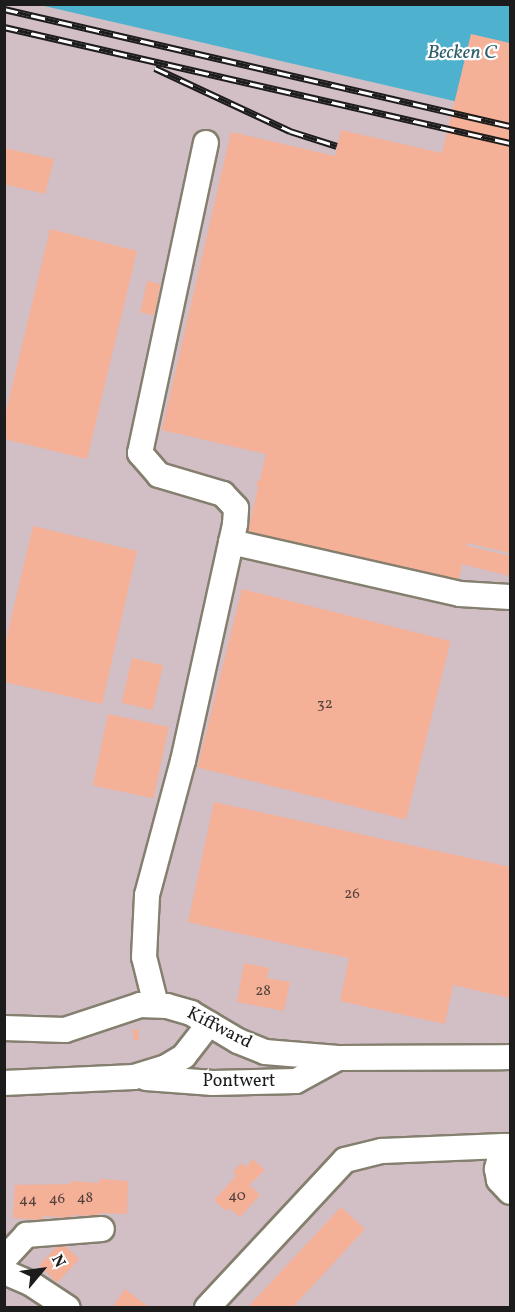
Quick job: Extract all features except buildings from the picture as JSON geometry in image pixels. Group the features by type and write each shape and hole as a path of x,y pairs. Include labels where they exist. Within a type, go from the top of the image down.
{"street":[{"path":"156,1005 144,957 147,895 183,760 231,542 236,508 223,494 159,476 140,453 206,143"},
{"path":"231,542 460,594 510,597"},
{"name":"Kiffward","path":"4,1028 65,1030 140,1005 156,1005 191,1013 238,1041 265,1052 338,1059 510,1057"},
{"name":"Pontwert","path":"134,1077 166,1067 184,1056 209,1023"},
{"name":"Pontwert","path":"4,1083 134,1077 213,1083 296,1081 338,1059"},
{"path":"207,1308 345,1160 382,1151 507,1146 497,1169 499,1180 510,1192"},
{"path":"4,1259 26,1235 102,1229"},
{"path":"4,1272 30,1283 68,1308"}],"shaded area":[{"path":"40,4 510,114 510,1307 5,1308 4,5"}],"water":[{"name":"Becken C","path":"40,5 510,5 510,114"}],"railway":[{"path":"4,9 510,126"},
{"path":"4,27 510,143"},
{"path":"155,68 290,131 337,146"}]}
